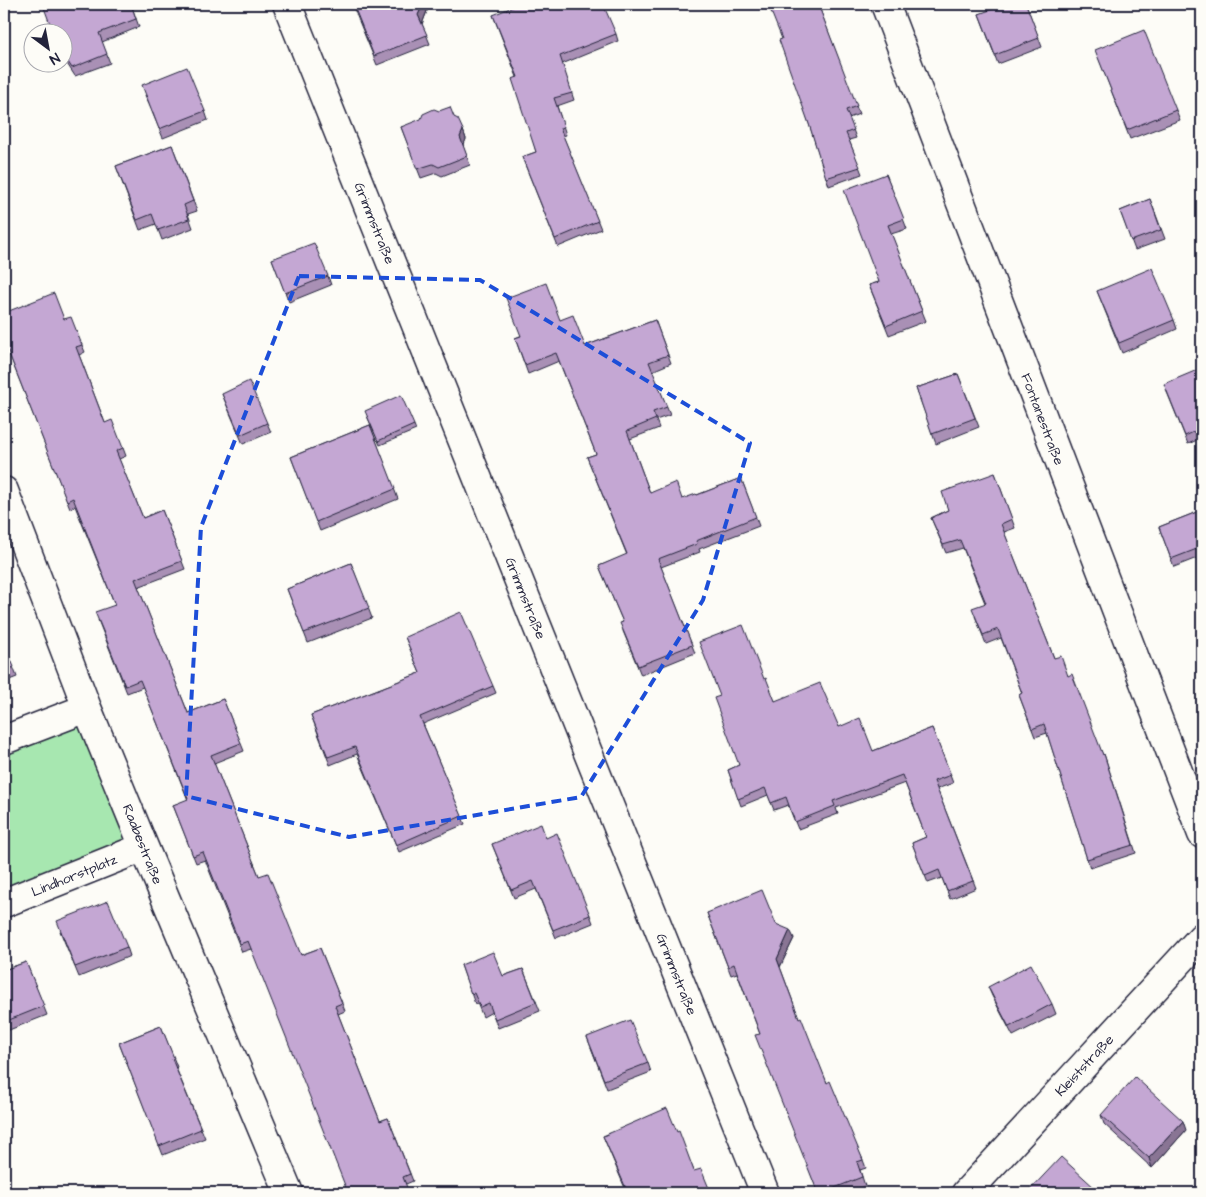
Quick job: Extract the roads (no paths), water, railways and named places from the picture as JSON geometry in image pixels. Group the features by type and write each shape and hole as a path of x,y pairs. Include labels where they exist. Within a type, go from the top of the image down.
{"street":[{"name":"Grimmstraße","path":"288,4 765,1193"},
{"name":"Fontanestraße","path":"885,4 1196,801 1202,834"},
{"name":"Raabestraße","path":"4,491 87,708 289,1193"},
{"path":"4,740 87,708"},
{"name":"Lindhorstplatz","path":"4,903 144,847"},
{"name":"Kleiststraße","path":"966,1193 1202,937"}]}
